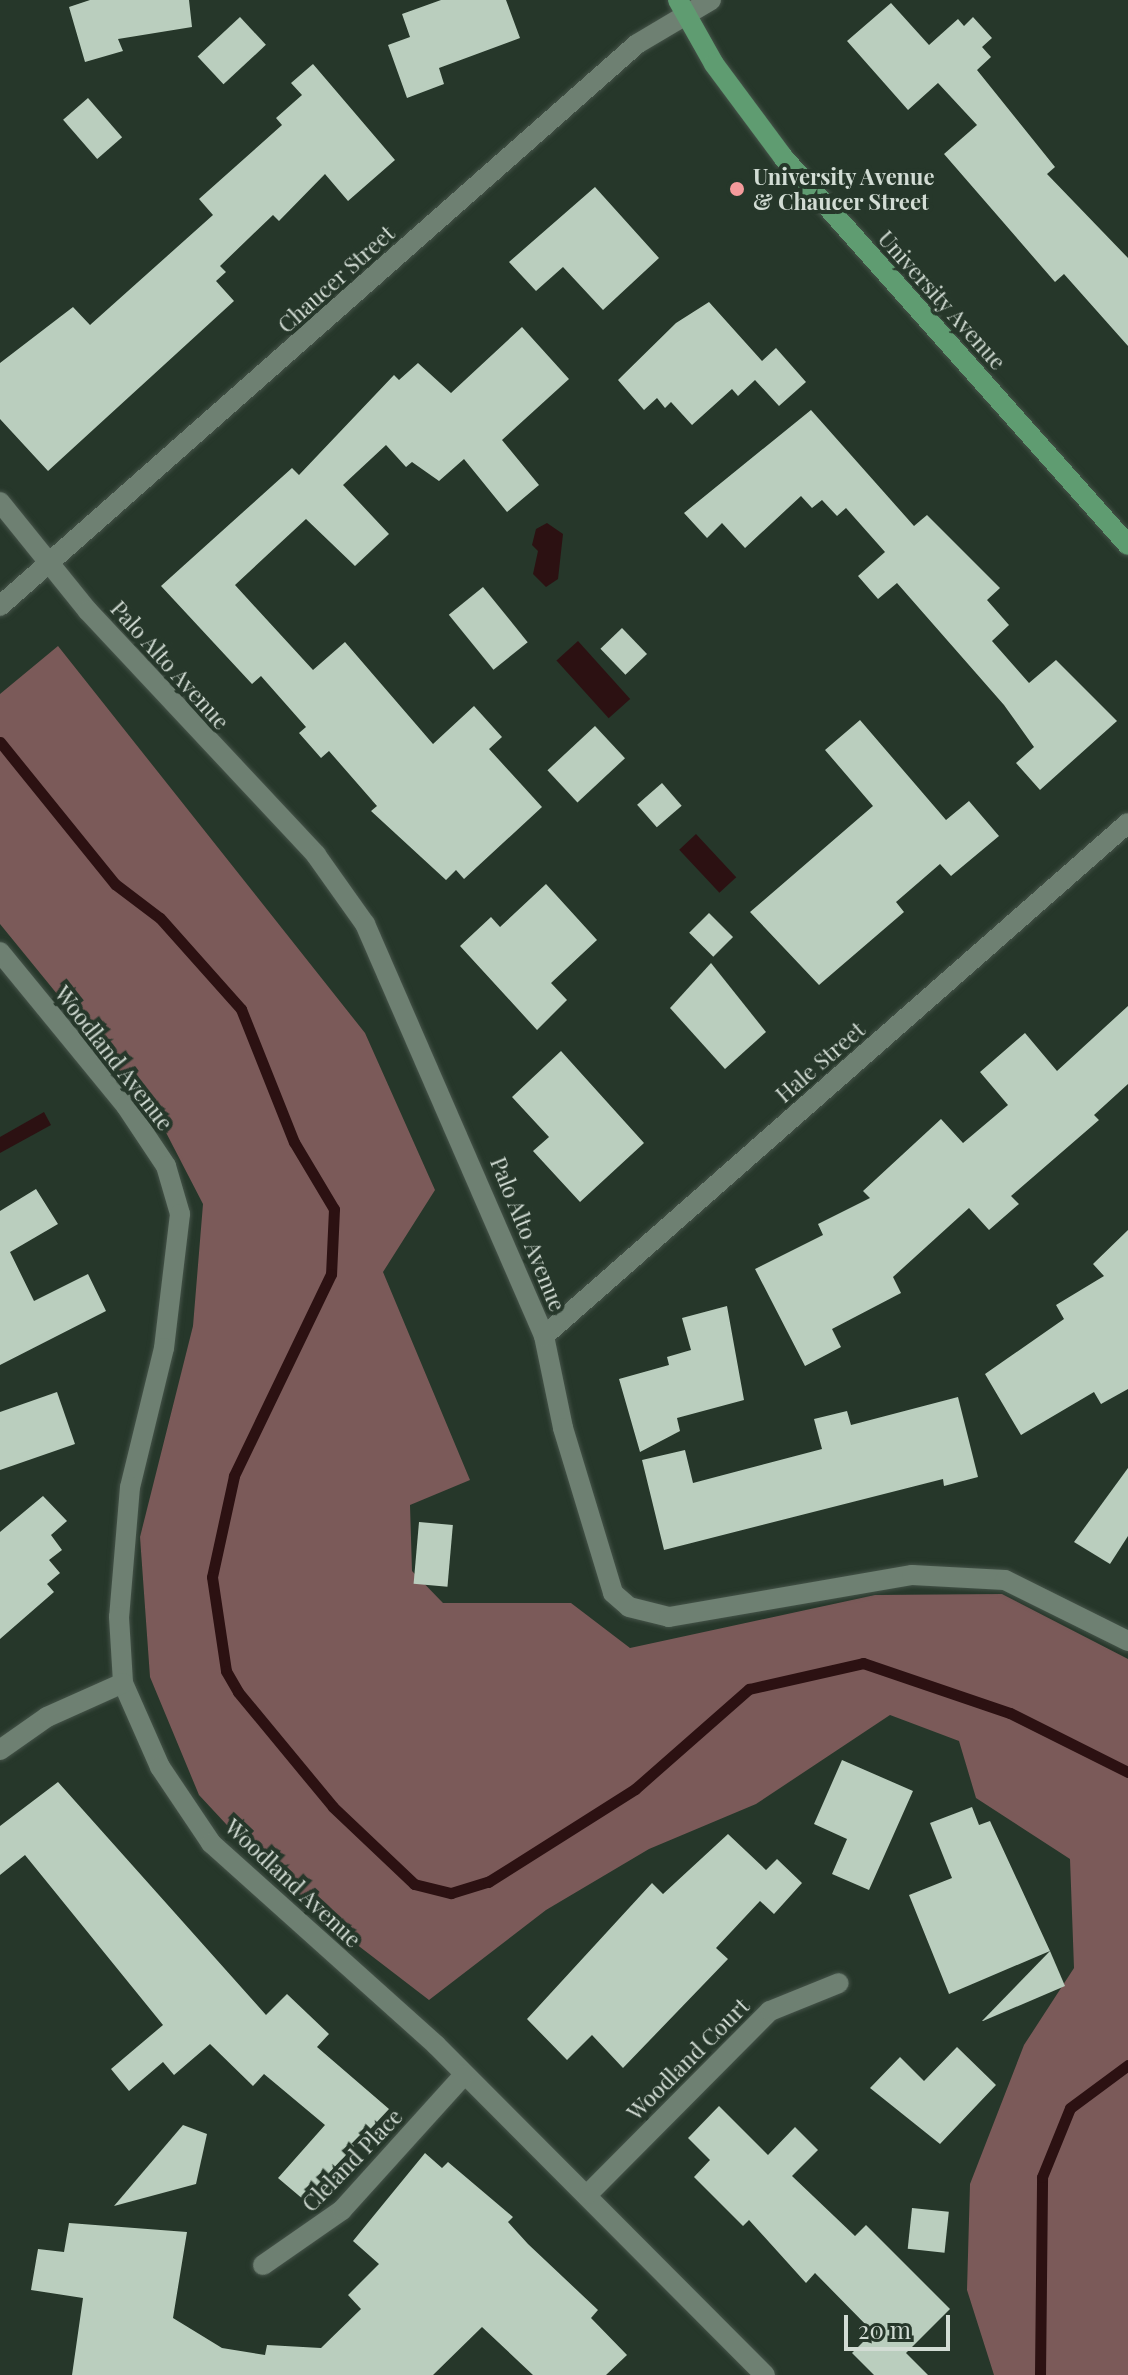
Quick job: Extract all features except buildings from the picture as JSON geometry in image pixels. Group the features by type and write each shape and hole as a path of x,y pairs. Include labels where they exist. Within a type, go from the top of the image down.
{"main road":[{"name":"University Avenue","path":"680,6 783,157 1128,545"}],"street":[{"name":"Chaucer Street","path":"0,606 680,6 711,0"},
{"name":"Palo Alto Avenue","path":"0,502 51,563 316,855 365,924 544,1336 603,1571 629,1607 669,1617 912,1575 1005,1580 1128,1641"},
{"name":"Hale Street","path":"544,1336 1128,823"},
{"name":"Woodland Avenue","path":"0,952 126,1106 166,1166 180,1214 164,1348 122,1551 123,1683 160,1767 211,1843 464,2075 588,2194 765,2375"},
{"path":"0,1750 47,1717 123,1683"},
{"name":"Woodland Court","path":"588,2194 770,2011 839,1983"},
{"name":"Cleland Place","path":"263,2265 342,2210 464,2075"}],"shaded area":[{"path":"547,523 563,534 558,579 546,587 533,574 538,551 532,545 536,529"},
{"path":"578,641 630,699 609,718 556,660"},
{"path":"58,646 365,1033 435,1190 383,1272 470,1480 410,1505 412,1571 443,1603 571,1603 630,1648 875,1595 1002,1594 1128,1659 1128,2375 994,2375 967,2290 970,2184 1024,2045 1074,1968 1070,1859 976,1798 959,1741 890,1715 756,1804 649,1849 546,1910 429,2000 291,1894 199,1795 150,1677 140,1537 193,1326 203,1204 159,1119 0,924 0,694"},
{"path":"696,834 736,877 719,893 679,850"},
{"path":"44,1112 51,1125 0,1153 0,1137"}],"waterway":[{"path":"0,742 115,884 160,918 241,1009 294,1142 334,1209 331,1274 234,1476 212,1577 226,1671 238,1692 333,1807 414,1884 451,1893 488,1882 635,1789 749,1689 863,1663 1010,1713 1128,1772"},
{"path":"1040,2375 1042,2177 1070,2108 1128,2065"}],"place":[{"name":"University Avenue & Chaucer Street","path":"737,189"}]}
